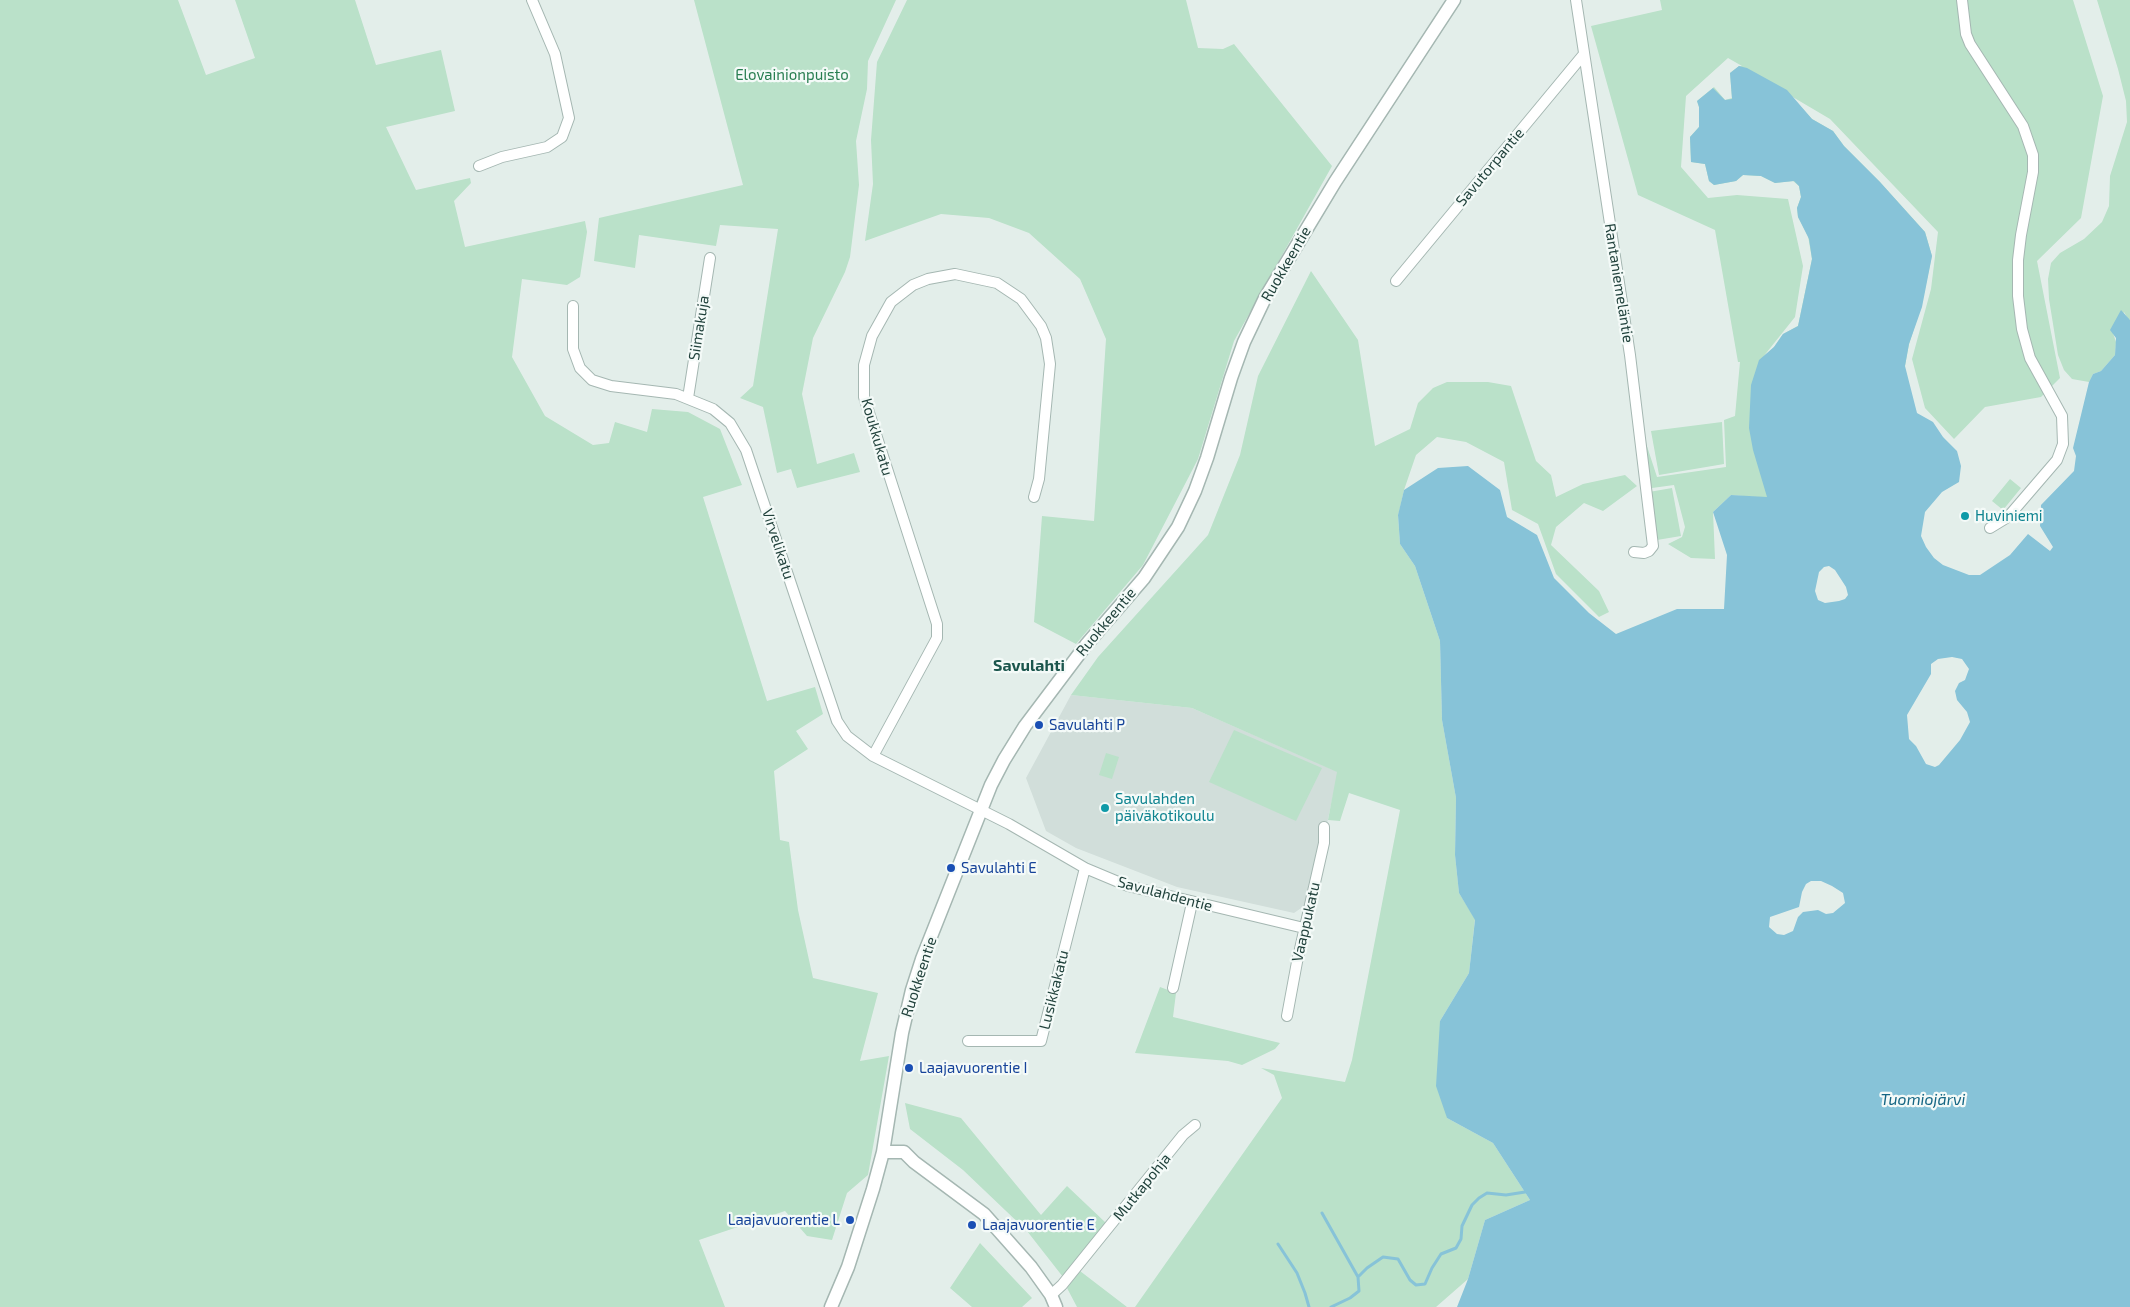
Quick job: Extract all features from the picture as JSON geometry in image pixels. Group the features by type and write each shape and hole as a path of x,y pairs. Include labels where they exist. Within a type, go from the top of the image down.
{"street":[{"path":"479,166 502,157 547,146 562,137 569,118 555,54 532,0"},
{"name":"Ruokkeentie","path":"831,1307 850,1259 883,1152 902,1033 912,990 922,959 1000,768 1025,726 1086,645 1144,578 1178,527 1195,491 1204,466 1230,378 1244,342 1265,298 1335,182 1454,0"},
{"name":"Rantaniemeläntie","path":"1576,0 1630,355 1653,546 1644,553 1634,552"},
{"path":"1962,0 1966,34 1970,44 2023,126 2033,155 2033,172 2020,243 2018,296 2022,329 2030,358 2062,416 2062,444 2058,460 2008,517 1990,528"},
{"name":"Savutorpantie","path":"1396,281 1584,54"},
{"name":"Siimakuja","path":"688,398 710,258"},
{"name":"Koukkukatu","path":"873,756 937,638 937,624 864,396 864,365 872,336 891,302 912,285 928,279 955,274 997,283 1021,299 1042,326 1050,364 1039,479 1034,496"},
{"name":"Virvelikatu","path":"573,306 573,349 580,368 592,380 611,386 676,394 713,408 730,423 746,450 837,721 847,736 873,756 981,811"},
{"name":"Savulahdentie","path":"981,811 1009,824 1085,868 1128,886 1192,903 1304,928"},
{"name":"Vaappukatu","path":"1287,1016 1304,928 1324,844 1324,827"},
{"name":"Lusikkakatu","path":"968,1041 1041,1041 1085,868"},
{"path":"1173,988 1192,903"},
{"name":"Mutkapohja","path":"1051,1295 1062,1285 1183,1135 1195,1125"},
{"path":"883,1152 904,1152 914,1162 984,1214 1031,1266 1051,1295 1056,1307"}],"shaded area":[{"path":"1071,695 1192,708 1338,772 1325,833 1304,906 1294,913 1177,887 1076,848 1046,831 1026,778"}],"green space":[{"path":"0,0 178,0 206,75 255,58 235,0 355,0 376,65 441,50 455,111 386,127 416,190 470,178 471,183 454,201 465,247 585,221 587,232 580,277 567,285 522,279 512,357 545,416 593,445 609,443 615,422 647,432 652,409 688,412 720,429 742,485 703,497 767,701 815,687 823,714 796,731 808,749 774,771 780,840 789,842 798,910 813,978 878,993 860,1061 889,1056 868,1175 847,1193 832,1240 807,1236 785,1211 699,1240 725,1307 0,1307"},
{"name":"Elovainionpuisto","path":"694,0 896,0 868,61 867,89 856,141 859,185 850,257 845,272 813,338 802,394 817,464 854,453 860,472 797,488 791,469 777,473 763,407 740,398 753,386 778,229 720,225 716,246 639,235 635,268 594,261 599,218 743,185"},
{"path":"907,0 1186,0 1198,48 1223,49 1234,44 1332,166 1234,341 1198,459 1143,565 1076,644 1034,622 1042,516 1094,521 1106,339 1080,279 1029,233 989,218 941,214 865,241 873,184 871,140 877,62"},
{"path":"1660,0 2073,0 2103,96 2081,218 2037,261 2060,378 2041,397 1985,407 1954,439 1925,408 1912,359 1931,289 1938,232 1830,119 1791,96 1812,119 1833,131 1844,146 1880,182 1925,232 1932,256 1905,366 1767,498 1731,495 1713,512 1715,559 1691,558 1668,544 1682,537 1685,527 1674,485 1652,488 1648,481 1644,437 1657,477 1726,467 1724,420 1735,416 1740,362 1738,362 1715,230 1638,195 1591,26 1662,10","holes":["1728,58 1742,66 1739,66 1730,73 1732,98 1725,100 1714,87 1697,101 1699,107 1699,127 1690,137 1691,162 1705,164 1709,181 1714,185 1736,181 1743,175 1761,176 1775,183 1793,181 1799,186 1801,197 1797,208 1798,217 1808,236 1812,259 1798,326 1783,334 1774,347 1763,357 1795,317 1803,266 1788,199 1737,195 1708,198 1681,167 1686,96"]},
{"path":"2097,0 2130,0 2130,320 2124,312 2113,333 2116,342 2115,355 2101,371 2093,374 2089,382 2072,379 2064,370 2058,355 2049,299 2048,279 2051,263 2060,253 2084,239 2102,222 2109,206 2110,176 2127,122 2126,101"},
{"path":"1311,271 1358,340 1375,446 1410,429 1418,403 1433,388 1447,382 1488,382 1511,386 1536,461 1551,475 1556,497 1583,484 1625,475 1637,486 1603,511 1584,503 1556,527 1551,545 1599,591 1609,612 1599,617 1556,574 1538,524 1512,510 1504,462 1466,442 1437,437 1416,455 1404,490 1398,516 1400,544 1415,566 1440,641 1442,720 1456,798 1455,855 1459,893 1475,919 1469,973 1440,1021 1447,1118 1493,1143 1530,1200 1485,1220 1468,1279 1436,1307 1135,1307 1282,1098 1274,1075 1261,1068 1345,1082 1352,1060 1400,810 1349,793 1340,821 1328,820 1337,772 1192,708 1071,695 1098,657 1208,535 1240,455 1258,376"},
{"path":"1722,422 1724,464 1659,475 1651,431"},
{"path":"2010,479 2021,488 2003,510 1992,501"},
{"path":"1672,488 1681,536 1657,540 1649,492"},
{"path":"1234,730 1322,768 1296,821 1209,782"},
{"path":"1106,753 1119,757 1112,779 1099,775"},
{"path":"1160,987 1176,993 1173,1017 1280,1043 1275,1049 1242,1065 1228,1061 1135,1053"},
{"path":"905,1103 961,1118 1041,1215 1067,1186 1106,1223 1063,1277 1027,1231 963,1170 910,1129"},
{"path":"980,1243 1032,1298 1022,1307 972,1307 950,1288"},
{"path":"1080,1271 1127,1307 1077,1307 1067,1288"}],"water":[{"name":"Tuomiojärvi","path":"1739,66 1747,68 1787,90 1812,119 1833,131 1844,146 1880,182 1925,232 1932,256 1922,307 1909,344 1905,366 1917,413 1933,422 1943,437 1957,451 1961,466 1959,482 1942,492 1925,512 1921,536 1934,558 1943,565 1969,575 1980,575 2010,555 2028,534 2050,551 2053,547 2040,526 2041,505 2074,471 2076,456 2073,448 2089,382 2093,374 2101,371 2115,355 2116,338 2110,330 2121,310 2130,320 2130,1307 1457,1307 1468,1279 1485,1220 1530,1200 1493,1143 1447,1118 1436,1086 1440,1021 1469,973 1475,920 1459,893 1455,855 1456,798 1442,720 1440,641 1415,566 1400,544 1398,515 1404,490 1438,468 1468,466 1500,490 1507,517 1537,535 1554,578 1589,613 1616,634 1677,609 1724,609 1727,555 1713,512 1731,495 1767,497 1753,450 1749,428 1751,385 1759,360 1774,347 1783,334 1798,326 1812,259 1809,239 1798,217 1797,208 1801,197 1799,186 1794,181 1775,183 1761,176 1743,175 1736,181 1714,185 1709,181 1705,164 1691,162 1690,137 1699,127 1699,107 1697,101 1713,88 1725,100 1732,99 1730,73","holes":["1829,566 1835,570 1846,587 1848,595 1845,599 1825,603 1818,600 1815,591 1819,572 1824,567","1952,657 1962,659 1969,669 1965,680 1959,683 1955,691 1957,700 1967,712 1970,722 1960,740 1939,765 1935,767 1926,764 1916,746 1909,739 1907,715 1931,674 1931,664 1938,659","1811,881 1821,881 1832,886 1843,893 1845,903 1833,913 1826,914 1818,910 1803,912 1798,917 1793,931 1784,935 1777,934 1769,927 1770,917 1799,907 1806,884"]}],"waterway":[{"path":"1331,1307 1350,1298 1359,1291 1358,1277 1383,1257 1398,1259 1410,1280 1416,1285 1425,1284 1441,1254 1456,1248 1461,1239 1462,1226 1472,1205 1479,1198 1487,1193 1506,1195 1525,1192"},
{"path":"1322,1213 1358,1277"},
{"path":"1278,1244 1297,1273 1309,1307"}],"place":[{"name":"Huviniemi","path":"1965,516"},
{"name":"Savulahti P","path":"1039,725"},
{"name":"Savulahden päiväkotikoulu","path":"1105,808"},
{"name":"Savulahti E","path":"951,868"},
{"name":"Laajavuorentie I","path":"909,1068"},
{"name":"Laajavuorentie L","path":"850,1220"},
{"name":"Laajavuorentie E","path":"972,1225"}],"district":[{"name":"Savulahti","path":"1029,666"}]}
